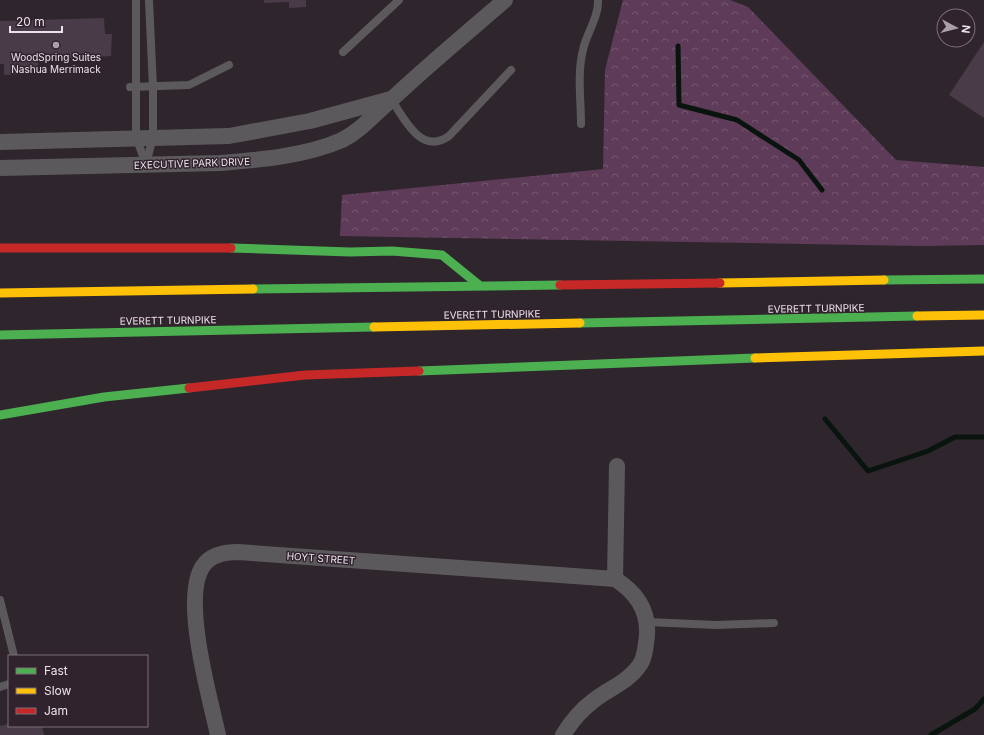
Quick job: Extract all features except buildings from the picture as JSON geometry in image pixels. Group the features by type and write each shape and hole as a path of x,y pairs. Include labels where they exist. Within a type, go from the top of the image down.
{"highway":[{"path":"0,248 187,247 350,252 392,250 442,255 479,286"},
{"path":"0,293 984,279"},
{"name":"EVERETT TURNPIKE","path":"0,335 984,315"},
{"path":"0,415 104,397 305,375 712,359 984,351"}],"street":[{"name":"EXECUTIVE PARK DRIVE","path":"0,168 220,163 256,160 295,153 331,144 364,127 391,99 505,0"},
{"name":"EXECUTIVE PARK DRIVE","path":"0,142 136,137 229,136 273,129 332,116 391,99"},
{"path":"563,735 571,723 593,701 627,678 640,666 645,652 647,622 643,607 636,596 616,579 618,466"},
{"name":"HOYT STREET","path":"218,735 196,630 195,604 197,580 203,566 211,558 223,552 246,552 616,579"}],"lane":[{"path":"136,0 133,87 136,137 146,164"},
{"path":"146,164 153,137 154,87 149,0"},
{"path":"343,52 399,0"},
{"path":"581,124 580,75 583,50 593,21 598,0"},
{"path":"133,87 189,85 229,65"},
{"path":"391,99 415,134 423,140 433,142 442,141 511,70"},
{"path":"0,600 14,655"},
{"path":"647,622 716,625 774,624"}],"green space":[{"path":"623,0 730,0 748,7 896,160 984,167 984,245 921,246 340,236 342,195 603,169 605,70"}],"waterway":[{"path":"678,46 679,105 737,120 799,160 822,190"},
{"path":"825,419 868,471 928,451 955,437 984,437"},
{"path":"931,735 975,709 984,699"}],"traffic: fast":[{"path":"231,248 350,252 392,251 442,255 479,285"},
{"path":"884,280 984,279"},
{"path":"253,289 560,285"},
{"path":"580,323 917,316"},
{"path":"0,335 374,327"},
{"path":"419,371 755,358"},
{"path":"0,415 104,397 189,388"}],"traffic: slow":[{"path":"720,283 884,280"},
{"path":"0,293 253,289"},
{"path":"917,316 984,315"},
{"path":"374,327 580,323"},
{"path":"755,358 984,351"}],"traffic: jam":[{"path":"0,248 231,248"},
{"path":"560,285 720,283"},
{"path":"189,388 305,375 419,371"}],"place":[{"name":"WoodSpring Suites Nashua Merrimack","path":"56,45"}]}
